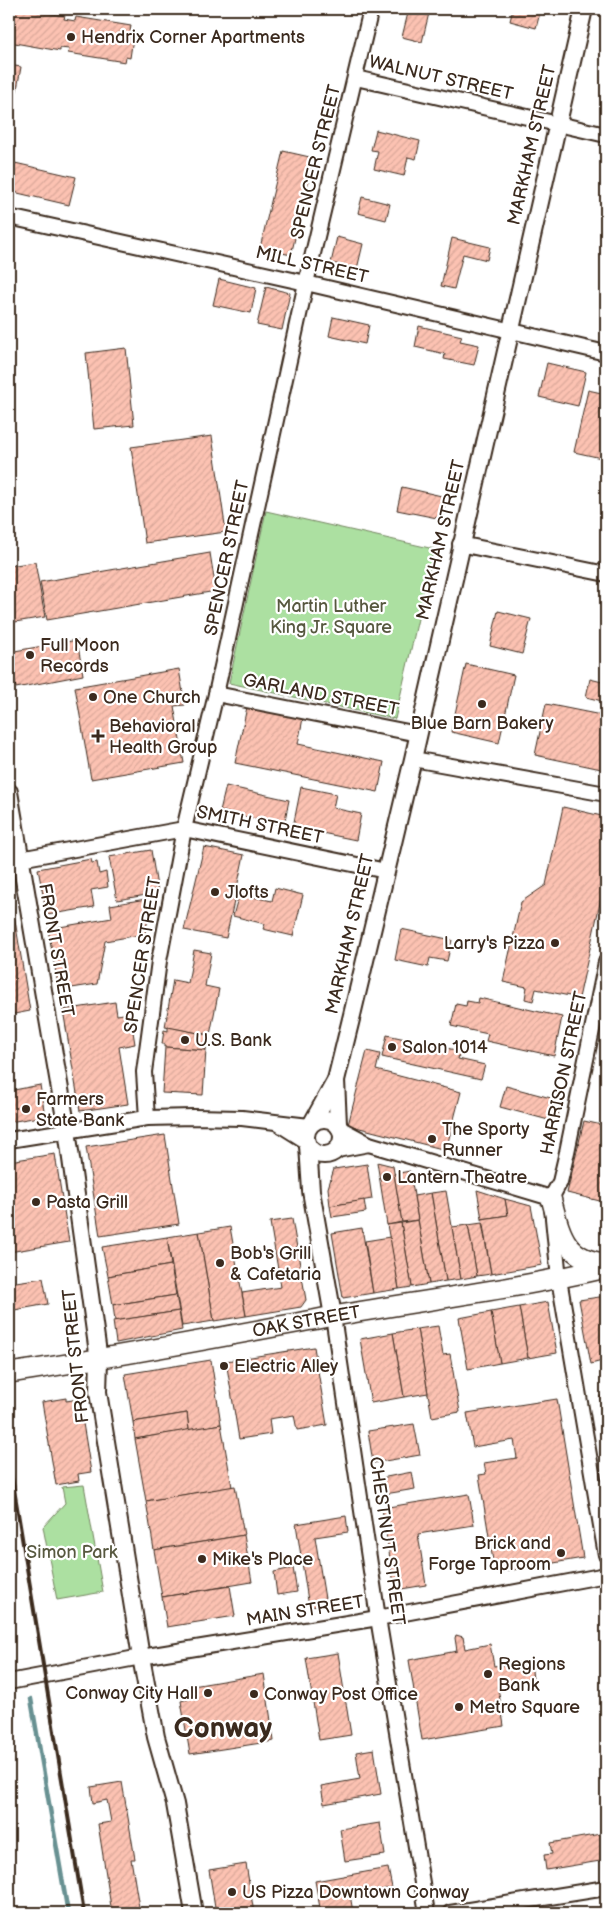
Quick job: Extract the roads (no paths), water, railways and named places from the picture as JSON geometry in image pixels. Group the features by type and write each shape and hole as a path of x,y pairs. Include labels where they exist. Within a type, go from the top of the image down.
{"main road":[{"path":"551,1198 562,1237 569,1246 590,1259 606,1262"},
{"name":"OAK STREET","path":"9,1373 100,1360 333,1316 559,1279 606,1268"}],"street":[{"name":"SPENCER STREET","path":"147,1118 145,1063 158,962 184,829 216,694 306,283 372,9"},
{"name":"MARKHAM STREET","path":"309,1134 336,1080 413,759 460,544 584,9"},
{"name":"WALNUT STREET","path":"356,78 606,135"},
{"name":"MILL STREET","path":"9,217 306,283 606,353"},
{"path":"460,544 606,574"},
{"name":"GARLAND STREET","path":"216,694 418,734"},
{"path":"413,759 606,794"},
{"name":"FRONT STREET","path":"9,792 14,859 67,1130 100,1360 98,1392 141,1657 156,1737 175,1804 194,1913"},
{"name":"SMITH STREET","path":"14,859 184,829 386,871"},
{"name":"HARRISON STREET","path":"551,1198 560,1182 567,1152 606,962"},
{"name":"MARKHAM STREET","path":"336,1080 340,1127"},
{"path":"9,1140 147,1118 194,1116 277,1122 309,1134"},
{"path":"370,1144 321,1155 311,1150 309,1134 322,1118 328,1119 370,1144 551,1198 559,1279 606,1555"},
{"path":"310,1174 334,1152 342,1140 340,1127"},
{"name":"CHESTNUT STREET","path":"309,1134 311,1191 333,1316 378,1618 427,1913"},
{"name":"MAIN STREET","path":"9,1682 141,1657 378,1618 606,1575"},
{"path":"450,1913 606,1888"}],"waterway":[{"path":"31,1699 68,1913"}],"railway":[{"path":"9,1459 84,1913"}],"place":[{"name":"Hendrix Corner Apartments","path":"71,37"},
{"name":"Full Moon Records","path":"30,655"},
{"name":"One Church","path":"93,697"},
{"name":"Blue Barn Bakery","path":"482,704"},
{"name":"Behavioral Health Group","path":"98,736"},
{"name":"Jlofts","path":"215,892"},
{"name":"Larry's Pizza","path":"555,943"},
{"name":"U.S. Bank","path":"185,1040"},
{"name":"Salon 1014","path":"392,1047"},
{"name":"Farmers State Bank","path":"26,1109"},
{"name":"The Sporty Runner","path":"432,1139"},
{"name":"Lantern Theatre","path":"387,1177"},
{"name":"Pasta Grill","path":"36,1202"},
{"name":"Bob's Grill & Cafetaria","path":"220,1263"},
{"name":"Electric Alley","path":"224,1366"},
{"name":"Brick and Forge Taproom","path":"561,1553"},
{"name":"Mike's Place","path":"202,1559"},
{"name":"Regions Bank","path":"488,1674"},
{"name":"Conway City Hall","path":"208,1693"},
{"name":"Conway Post Office","path":"254,1694"},
{"name":"Metro Square","path":"459,1707"},
{"name":"US Pizza Downtown Conway","path":"232,1892"}],"district":[{"name":"Conway","path":"223,1728"}],"park label":[{"name":"Martin Luther King Jr. Square","path":"331,616"},
{"name":"Simon Park","path":"72,1552"}]}
